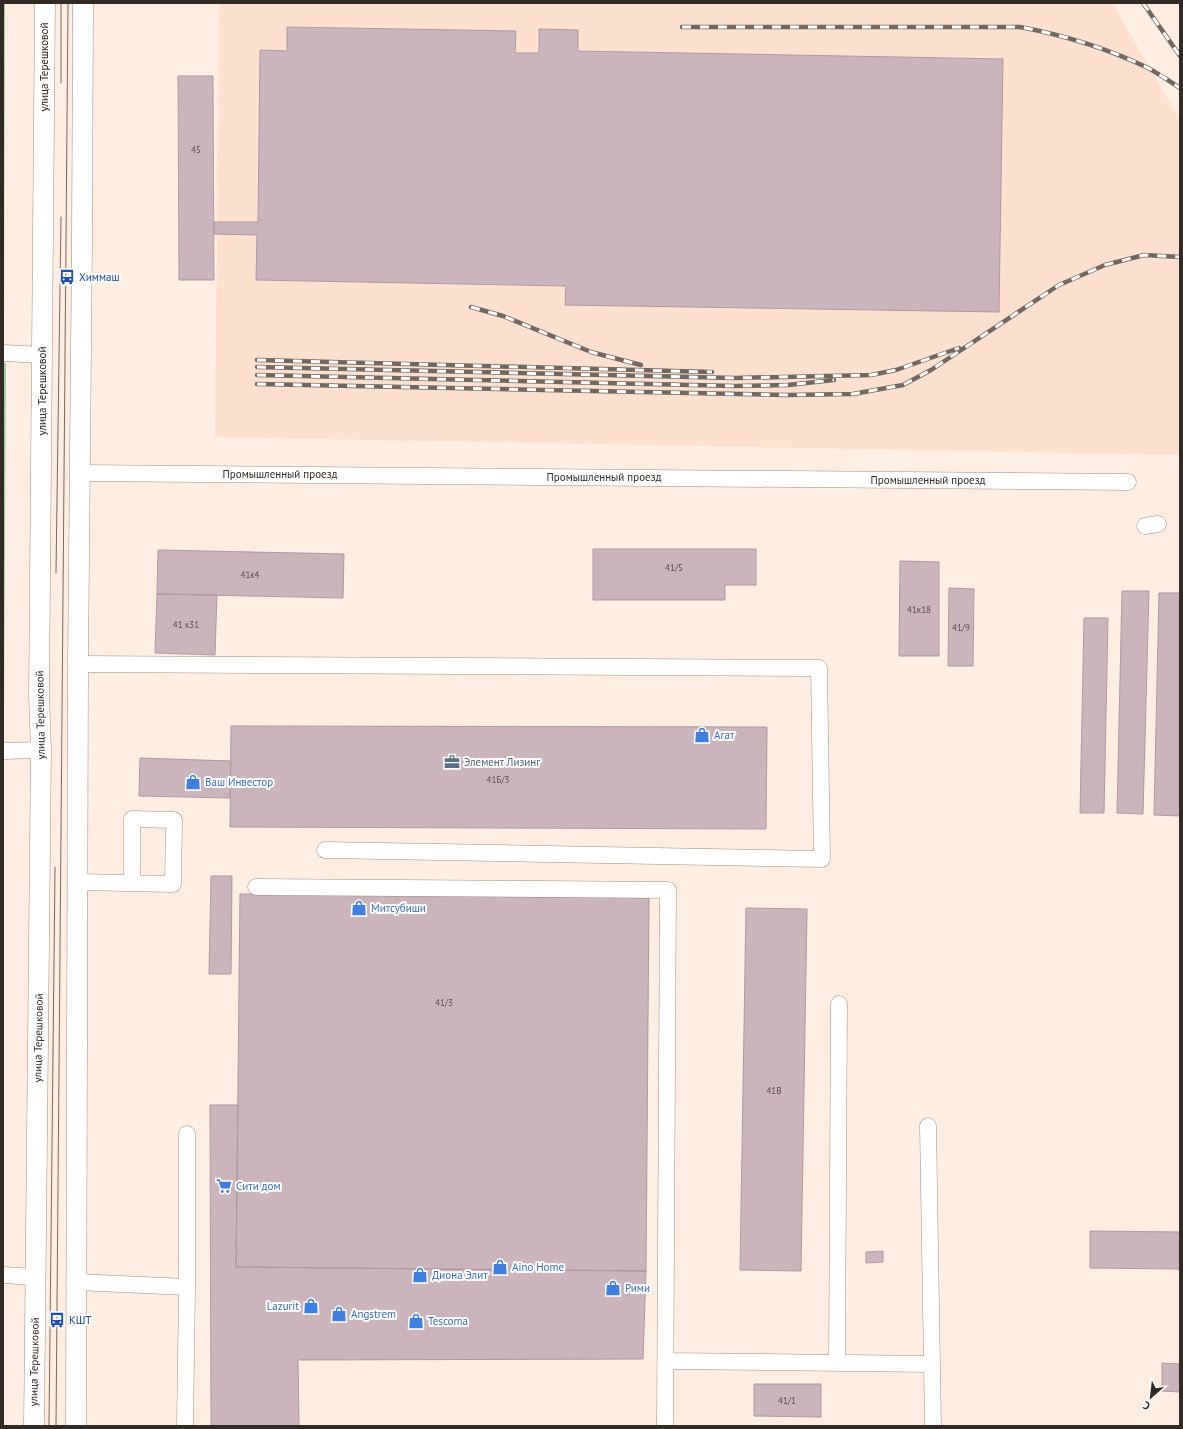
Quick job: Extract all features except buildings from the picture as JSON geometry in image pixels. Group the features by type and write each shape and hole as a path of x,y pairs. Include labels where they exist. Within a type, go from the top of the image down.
{"main road":[{"name":"улица Терешковой","path":"34,1426 41,750 39,696 45,3"},
{"path":"76,1426 78,664 83,3"}],"lane":[{"path":"3,353 42,355"},
{"name":"Промышленный проезд","path":"79,473 1128,482"},
{"path":"78,664 819,668 822,859 325,850"},
{"path":"3,751 41,750"},
{"path":"78,882 173,884 174,820 132,819 132,882"},
{"path":"256,887 668,890 665,1426"},
{"path":"837,1363 839,1004"},
{"path":"928,1126 933,1426"},
{"path":"185,1426 187,1134"},
{"path":"3,1276 35,1277"},
{"path":"76,1282 187,1287"},
{"path":"666,1361 932,1364"}],"shaded area":[{"path":"219,3 1112,3 1180,120 1180,455 215,437"}],"green space":[{"path":"3,3 5,3 4,321 3,321"},
{"path":"3,363 6,363 4,719 3,719"}],"tram line":[{"path":"61,3 61,83"},
{"path":"56,1426 68,3"},
{"path":"56,573 61,217"},
{"path":"49,1426 55,867"}],"railway":[{"path":"1143,3 1180,56"},
{"path":"682,27 1020,27 1068,38 1100,48 1150,69 1180,88"},
{"path":"257,384 787,395 853,394 903,385 931,370 1059,285 1105,265 1144,255 1180,257"},
{"path":"471,307 503,316 591,352 641,365"},
{"path":"257,367 735,378 871,375 896,370 959,348"},
{"path":"257,360 712,372"},
{"path":"257,375 735,386 788,385 834,380"}],"place":[{"name":"Химмаш","path":"67,277"},
{"name":"Агат","path":"702,735"},
{"name":"Элемент Лизинг","path":"452,762"},
{"name":"Ваш Инвестор","path":"193,782"},
{"name":"Митсубиши","path":"359,908"},
{"name":"Сити дом","path":"224,1186"},
{"name":"Aino Home","path":"500,1267"},
{"name":"Диона Элит","path":"420,1275"},
{"name":"Рими","path":"613,1288"},
{"name":"Lazurit","path":"311,1306"},
{"name":"Angstrem","path":"339,1314"},
{"name":"КШТ","path":"57,1320"},
{"name":"Tescoma","path":"416,1321"}]}
